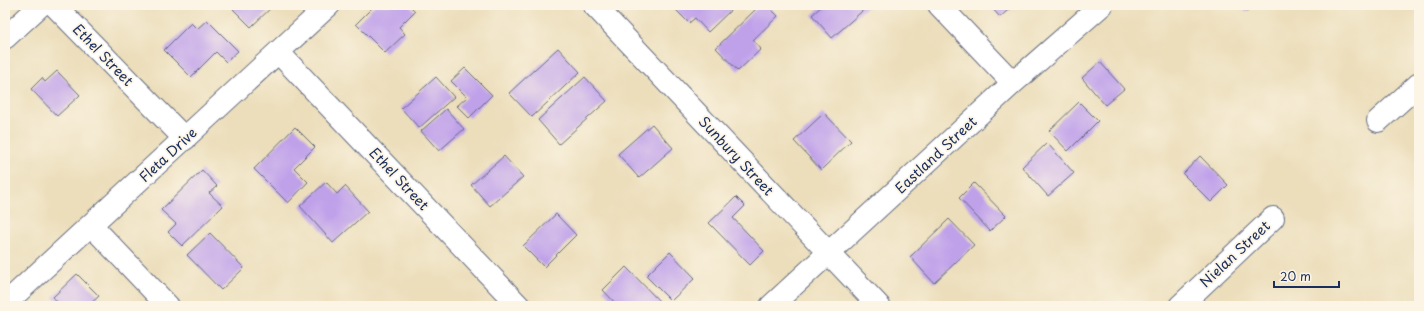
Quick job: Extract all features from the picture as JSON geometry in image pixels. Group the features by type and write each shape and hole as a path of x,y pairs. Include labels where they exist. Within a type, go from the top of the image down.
{"street":[{"path":"5,38 41,5"},
{"name":"Ethel Street","path":"54,5 185,139"},
{"name":"Fleta Drive","path":"5,304 329,5"},
{"name":"Sunbury Street","path":"594,5 879,306"},
{"path":"939,5 1013,83"},
{"name":"Eastland Street","path":"771,306 1013,83 1102,5"},
{"name":"Ethel Street","path":"279,52 519,306"},
{"path":"1378,122 1419,84"},
{"name":"Nielan Street","path":"1180,306 1273,218"},
{"path":"91,225 168,306"}],"building":[{"path":"237,5 274,5 251,27 233,9"},
{"path":"375,5 409,5 415,11 399,27 405,34 385,53 356,24"},
{"path":"676,5 736,5 708,32 695,18 689,23 674,8"},
{"path":"760,5 767,5 778,16 753,40 761,49 738,71 716,48"},
{"path":"823,5 869,5 832,38 812,15"},
{"path":"993,5 1014,5 1000,17 991,7"},
{"path":"1240,5 1254,5 1246,12"},
{"path":"207,20 238,51 226,62 216,52 191,77 164,50 191,23 197,29"},
{"path":"558,48 580,72 532,117 509,93"},
{"path":"1100,62 1124,89 1105,105 1082,78"},
{"path":"465,68 492,95 469,118 457,106 467,97 451,81"},
{"path":"57,71 80,95 57,116 31,89 42,78 45,82"},
{"path":"436,77 454,97 419,128 401,108"},
{"path":"585,77 607,101 559,144 538,120"},
{"path":"1079,102 1098,121 1068,151 1049,131"},
{"path":"446,109 464,129 439,151 421,131"},
{"path":"824,113 851,141 821,170 794,141"},
{"path":"652,124 673,148 639,178 618,154"},
{"path":"295,127 315,147 294,168 308,182 288,203 254,169"},
{"path":"1047,143 1074,173 1048,196 1022,167"},
{"path":"504,156 523,177 490,206 471,185"},
{"path":"1200,156 1228,185 1211,202 1183,174"},
{"path":"202,170 217,186 209,193 223,206 182,246 168,232 176,224 161,210"},
{"path":"326,182 337,194 345,186 368,211 333,243 300,206"},
{"path":"974,183 1006,216 990,231 959,198"},
{"path":"736,197 745,206 733,218 764,251 750,265 709,223"},
{"path":"556,214 576,235 544,267 523,246"},
{"path":"949,219 974,245 934,283 910,257"},
{"path":"210,233 244,268 221,290 187,255"},
{"path":"670,252 695,278 671,301 646,276"},
{"path":"626,267 664,306 618,306 603,290"},
{"path":"77,274 99,296 88,306 55,306 58,303 53,297"}]}
